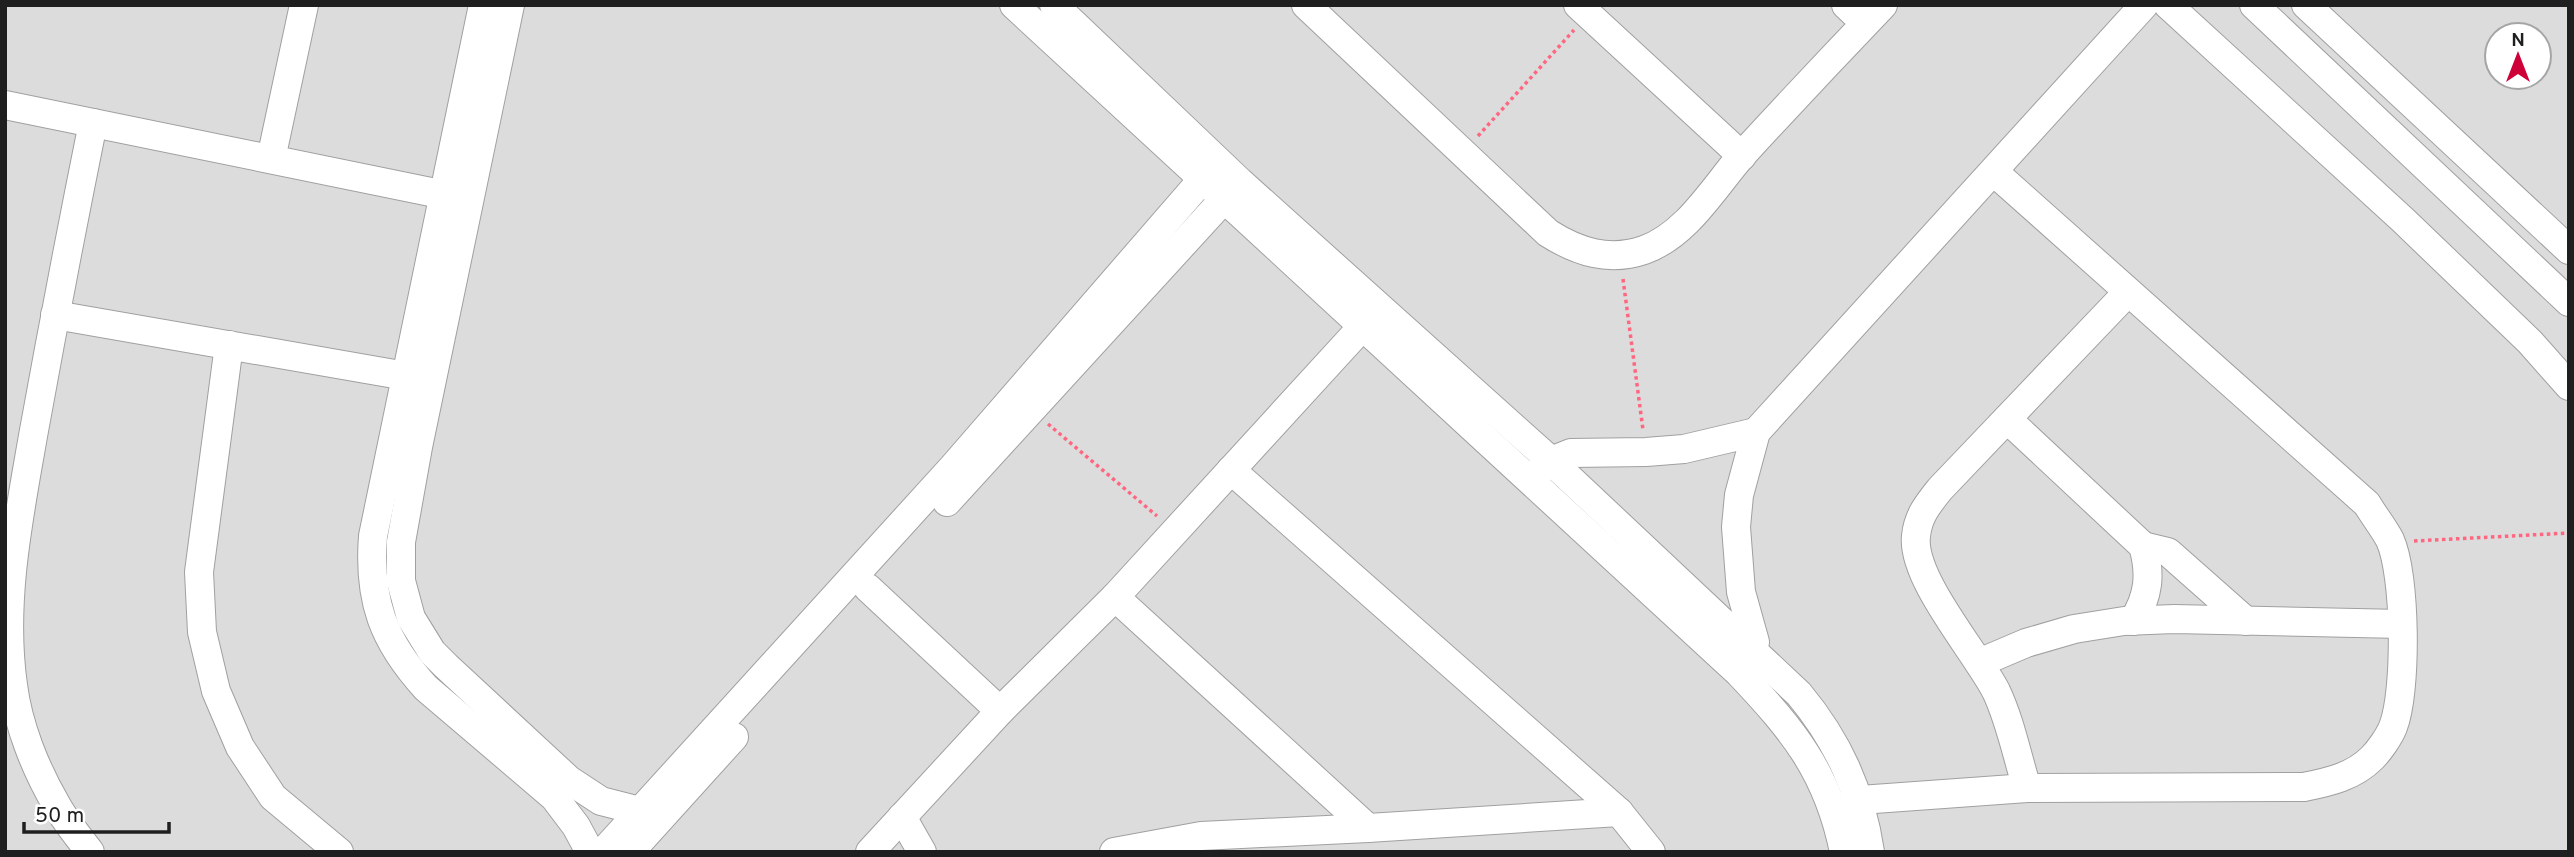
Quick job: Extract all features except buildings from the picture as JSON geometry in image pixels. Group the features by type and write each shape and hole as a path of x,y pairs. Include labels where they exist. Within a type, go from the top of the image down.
{"street":[{"path":"271,159 304,5"},
{"path":"483,5 456,198 401,542 401,581 411,618 432,652 548,777 590,852"},
{"path":"509,5 406,376 373,536 371,564 374,592 381,619 392,644 426,688 548,777 601,801 640,811"},
{"path":"1014,5 1211,170"},
{"path":"1054,5 1362,327 1531,482 1746,662 1782,677 1814,713 1840,754 1860,800 1870,852"},
{"path":"1306,5 1548,233 1570,247 1594,254 1620,256 1644,250 1667,239 1686,222 1865,11"},
{"path":"1746,662 1753,632 1741,592 1736,527 1744,474 1756,432 2144,5"},
{"path":"2168,5 2403,220 2530,342 2569,386"},
{"path":"2306,5 2569,250"},
{"path":"1583,10 1742,156"},
{"path":"2272,11 2569,302"},
{"path":"5,105 456,198"},
{"path":"90,852 56,805 29,747 13,685 7,627 15,546 55,315 93,123"},
{"path":"603,852 953,467 1211,170"},
{"path":"1860,800 2026,788 2304,787 2340,779 2371,759 2393,728 2401,692 2402,624 2399,582 2391,542 2367,504 1994,172"},
{"path":"630,852 1232,190"},
{"path":"1232,190 1551,461 1746,662 1776,712 1807,754 1831,803 1844,852"},
{"path":"2026,788 1997,693 1931,589 1921,565 1916,538 1923,511 2128,292"},
{"path":"55,315 406,376"},
{"path":"870,852 1000,711 1115,597 1362,327"},
{"path":"229,345 199,572 202,632 216,691 240,747 273,797 339,852"},
{"path":"2007,419 2143,546 2168,552 2246,621"},
{"path":"1531,482 1551,461 1581,451 1646,452 1684,449 1756,432"},
{"path":"1231,470 1619,812 1651,852"},
{"path":"2133,621 2145,598 2148,585 2149,572 2143,546"},
{"path":"868,588 1000,711"},
{"path":"1115,597 1368,828"},
{"path":"1979,663 2026,643 2074,629 2133,621 2402,624"},
{"path":"1114,852 1201,836 1619,812"},
{"path":"902,817 922,852"}],"path":[{"path":"1463,153 1583,10"},
{"path":"1620,256 1646,452"},
{"path":"1032,411 1175,531"},
{"path":"2391,542 2569,533"}],"shaded area":[{"path":"5,5 2569,5 2569,852 5,852"}]}
